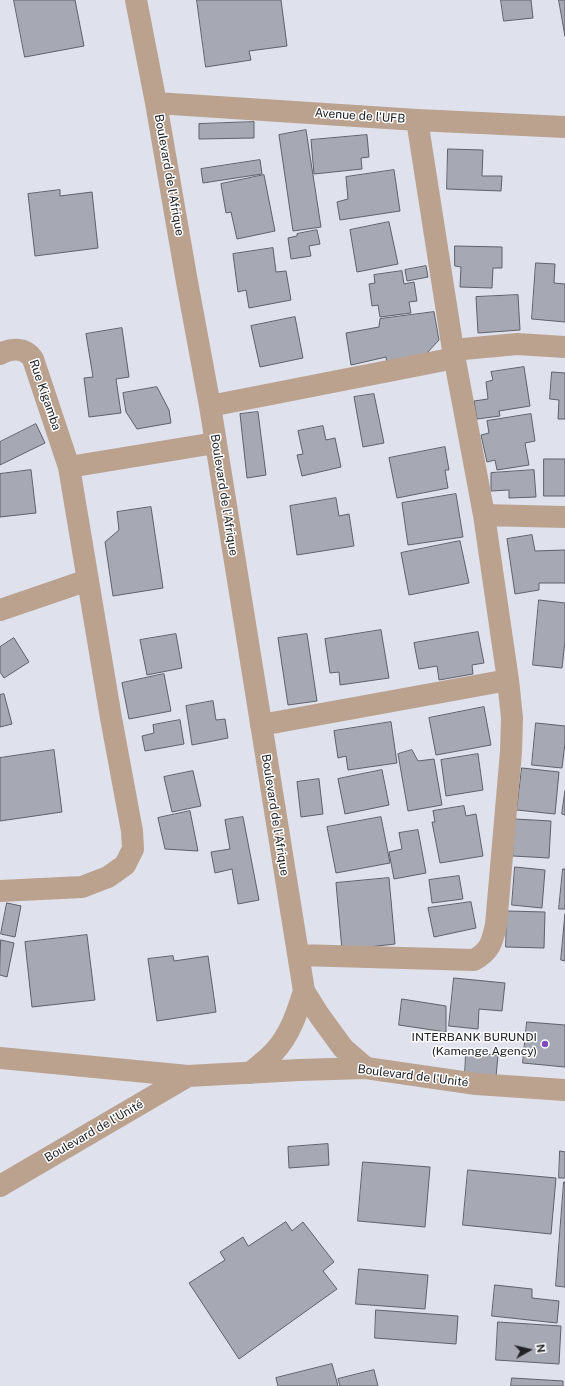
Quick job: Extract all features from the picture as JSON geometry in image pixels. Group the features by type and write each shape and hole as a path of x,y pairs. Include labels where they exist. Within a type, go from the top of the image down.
{"street":[{"name":"Boulevard de l'Afrique","path":"136,0 156,103 210,406 304,991 343,1048 366,1068"},
{"name":"Avenue de l'UFB","path":"156,103 417,120 565,126"},
{"path":"298,955 474,960 483,954 492,944 496,925 511,752 512,718 508,680 484,515 454,354 417,120"},
{"path":"210,406 454,354 517,344 565,347"},
{"name":"Rue Kigamba","path":"0,354 14,350 22,350 30,354 33,358 69,467 111,718 132,831 133,849 125,865 108,877 82,887 0,892"},
{"path":"69,467 215,443"},
{"path":"484,515 565,517"},
{"path":"0,610 88,580"},
{"path":"261,726 508,680"},
{"name":"Boulevard de l'Afrique","path":"250,1073 274,1052 285,1038 294,1022 304,991"},
{"name":"Boulevard de l'Unité","path":"0,1058 188,1076 366,1068 476,1084 565,1090"},
{"name":"Boulevard de l'Unité","path":"0,1186 188,1076"}],"building":[{"path":"14,0 75,0 84,46 25,57"},
{"path":"197,0 281,0 287,46 249,51 251,60 206,67"},
{"path":"501,0 531,0 533,18 504,21"},
{"path":"559,0 565,0 565,36"},
{"path":"254,122 254,138 199,139 199,124"},
{"path":"306,130 321,227 293,231 279,135"},
{"path":"367,135 369,157 361,158 362,169 314,174 311,140"},
{"path":"448,149 483,150 482,176 502,176 501,191 447,189"},
{"path":"260,160 262,174 203,183 201,169"},
{"path":"394,170 400,211 340,220 337,202 348,199 346,177"},
{"path":"264,175 275,231 237,239 231,212 226,213 221,184"},
{"path":"60,190 60,196 92,192 98,248 35,256 28,194"},
{"path":"389,222 398,264 357,272 350,230"},
{"path":"317,230 320,244 309,246 311,256 291,259 288,238 297,236 297,234"},
{"path":"455,246 502,247 502,268 493,268 492,288 460,287 461,267 455,266"},
{"path":"273,248 276,272 286,271 291,300 249,308 246,290 238,292 233,254"},
{"path":"536,263 555,264 554,283 565,284 565,322 532,319"},
{"path":"426,266 428,277 407,281 405,270"},
{"path":"402,271 404,284 414,282 417,301 409,302 411,313 380,317 378,305 372,306 369,284 375,283 374,275"},
{"path":"518,295 520,330 478,333 476,297"},
{"path":"434,312 439,340 425,355 387,363 386,357 351,365 346,333 379,327 380,319"},
{"path":"295,317 303,358 260,367 251,326"},
{"path":"122,328 129,377 116,379 121,413 89,417 84,378 93,377 86,334"},
{"path":"524,367 530,406 499,411 500,416 477,419 474,401 488,399 486,382 493,380 491,372"},
{"path":"552,372 565,373 565,419 558,419 559,400 550,399"},
{"path":"157,387 169,410 171,423 137,429 126,412 123,393"},
{"path":"374,394 384,443 363,447 354,397"},
{"path":"258,412 266,475 247,478 240,414"},
{"path":"531,414 535,441 525,443 529,465 497,470 495,460 487,462 481,435 489,433 487,421"},
{"path":"36,424 45,443 0,465 0,442"},
{"path":"323,426 326,440 335,438 341,467 302,476 297,455 303,454 298,431"},
{"path":"445,447 449,470 445,470 448,488 397,498 389,458"},
{"path":"544,459 565,459 565,496 544,496"},
{"path":"31,470 36,513 0,517 0,474"},
{"path":"534,470 536,497 509,498 509,490 491,491 491,473"},
{"path":"456,494 463,537 408,545 402,503"},
{"path":"336,498 339,516 349,514 354,546 297,555 290,506"},
{"path":"151,507 163,588 113,596 105,542 119,530 117,512"},
{"path":"532,535 535,551 565,550 565,583 539,583 539,590 515,594 507,539"},
{"path":"460,541 469,583 409,595 401,553"},
{"path":"539,600 565,603 565,641 562,668 533,665"},
{"path":"381,630 389,678 340,685 339,672 330,673 325,639"},
{"path":"478,632 484,663 472,665 473,674 439,680 437,666 419,669 414,643"},
{"path":"176,634 182,668 147,675 140,640"},
{"path":"307,634 317,701 288,705 278,638"},
{"path":"14,638 29,662 4,678 0,672 0,647"},
{"path":"164,674 171,711 129,719 122,683"},
{"path":"4,694 12,724 0,727 0,695"},
{"path":"213,701 216,720 225,719 228,738 192,745 186,706"},
{"path":"484,707 491,745 436,755 429,718"},
{"path":"180,720 184,744 145,751 142,736 154,733 153,725"},
{"path":"391,722 397,763 348,770 346,756 338,758 334,731"},
{"path":"536,723 565,726 565,743 562,768 532,765"},
{"path":"54,750 62,812 0,821 0,758"},
{"path":"412,750 418,761 434,759 442,805 408,811 398,754"},
{"path":"478,754 483,790 446,796 441,760"},
{"path":"522,768 559,772 555,814 517,810"},
{"path":"382,770 389,805 345,814 338,779"},
{"path":"193,771 201,806 172,812 164,777"},
{"path":"319,779 323,814 301,817 297,782"},
{"path":"565,791 565,815 562,814"},
{"path":"464,806 466,816 476,814 483,856 440,863 432,822 435,822 433,811"},
{"path":"190,811 198,851 165,849 158,818"},
{"path":"243,817 259,900 238,904 232,869 215,873 211,852 230,849 225,820"},
{"path":"381,817 390,863 336,873 327,827"},
{"path":"515,819 551,821 549,858 513,856"},
{"path":"418,830 426,873 394,879 389,852 402,849 399,833"},
{"path":"515,867 545,870 542,908 512,905"},
{"path":"563,869 565,869 565,909 559,909"},
{"path":"459,876 463,899 432,903 429,880"},
{"path":"389,878 395,944 342,950 336,883"},
{"path":"471,902 476,928 434,937 428,908"},
{"path":"7,903 21,906 15,937 1,934"},
{"path":"507,911 545,912 544,948 506,947"},
{"path":"565,914 565,961 561,960"},
{"path":"87,935 95,1000 32,1007 25,942"},
{"path":"1,940 14,943 7,977 0,975"},
{"path":"173,956 174,961 208,956 216,1012 157,1021 148,959"},
{"path":"454,978 505,983 502,1011 479,1009 478,1029 449,1026"},
{"path":"402,999 446,1006 446,1032 399,1025"},
{"name":"INTERBANK BURUNDI (Kamenge Agency)","path":"527,1022 565,1025 565,1067 523,1063"},
{"path":"466,1053 498,1055 496,1077 465,1075"},
{"path":"328,1144 329,1165 289,1168 288,1147"},
{"path":"560,1151 565,1152 565,1178 559,1178"},
{"path":"363,1162 430,1167 425,1227 358,1221"},
{"path":"468,1170 556,1178 551,1234 463,1225"},
{"path":"565,1182 565,1287 556,1286"},
{"path":"286,1222 292,1231 303,1222 334,1262 323,1271 337,1289 239,1359 189,1283 225,1260 220,1252 243,1237 248,1246"},
{"path":"359,1269 428,1275 425,1309 356,1304"},
{"path":"495,1285 532,1289 532,1298 559,1301 557,1323 492,1316"},
{"path":"376,1310 458,1316 456,1344 375,1338"},
{"path":"498,1322 561,1326 559,1364 496,1360"},
{"path":"332,1364 338,1386 278,1386 276,1378"},
{"path":"374,1370 378,1386 340,1386 338,1379"},
{"path":"512,1378 563,1381 563,1386 511,1386"}],"place":[{"name":"INTERBANK BURUNDI (Kamenge Agency)","path":"545,1044"}]}
